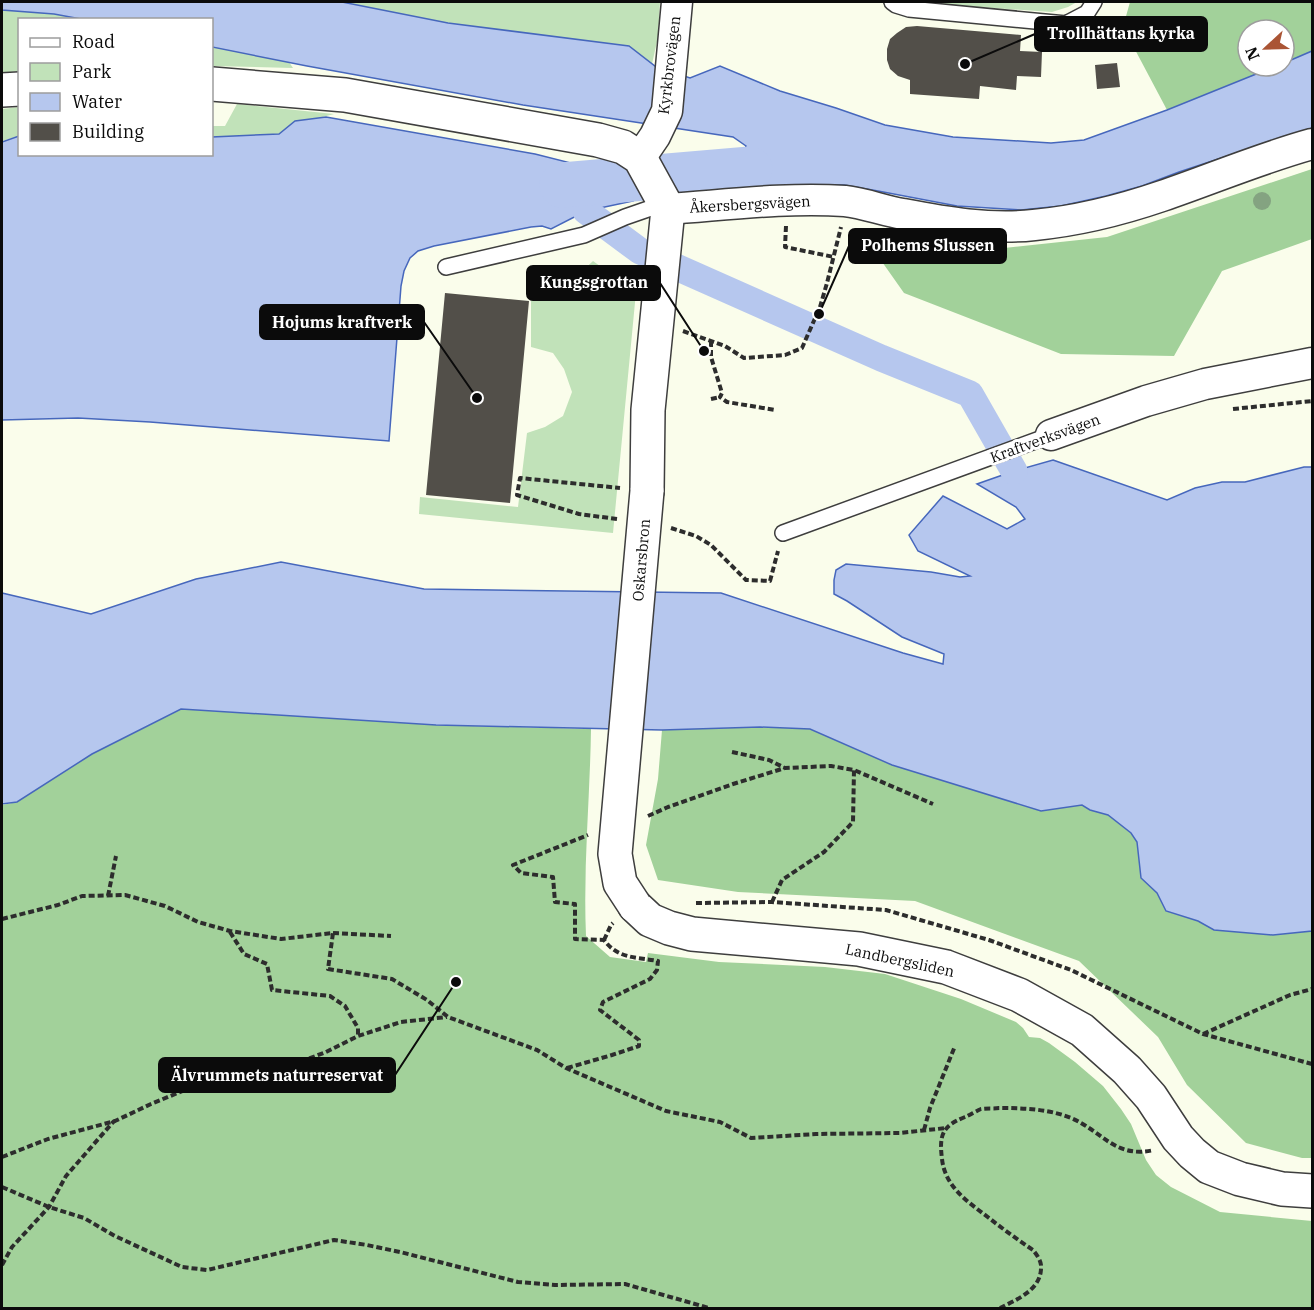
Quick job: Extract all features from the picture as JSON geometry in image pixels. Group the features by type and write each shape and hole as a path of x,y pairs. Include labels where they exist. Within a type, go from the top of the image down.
{"street":[{"name":"Kyrkbrovägen","path":"646,159 667,111 677,2"},
{"path":"213,84 345,95 598,140 623,147 646,159"},
{"path":"2,90 18,89"},
{"name":"Åkersbergsvägen","path":"646,159 667,213 786,201 847,201 903,214 983,226 1031,225 1068,221 1122,209 1283,152 1312,144"},
{"name":"Oskarsbron","path":"623,916 615,854 647,491 648,410 667,213"},
{"name":"Kraftverksvägen","path":"1051,435 1146,401 1205,384 1312,363"},
{"name":"Landbergsliden","path":"623,916 650,920 684,932 860,949 946,967 1019,994 1082,1030 1127,1070 1150,1097 1178,1138 1209,1167 1240,1179 1282,1189 1312,1191"}],"lane":[{"path":"892,2 896,6 909,9 1066,24 1087,13 1094,2"},
{"path":"446,267 584,235 651,208 667,213"},
{"name":"Kraftverksvägen","path":"783,533 1051,435"}],"path":[{"path":"658,315 744,358 785,355 802,348 820,307 834,258 785,247 786,201"},
{"path":"711,341 711,357 722,393 720,398"},
{"path":"711,399 720,398 727,402 775,410"},
{"path":"579,514 517,495 520,478 647,491"},
{"path":"671,528 696,536 711,546 746,580 770,580 783,533"},
{"path":"732,752 769,760 785,768"},
{"path":"647,816 733,784 785,768 831,766 854,770 933,804"},
{"path":"854,770 853,822 824,852 782,880 772,902 886,910 989,940 1071,969 1203,1034 1312,1064"},
{"path":"588,836 513,865 522,873 553,878 555,902 575,904 575,939 604,940"},
{"path":"108,896 116,856"},
{"path":"2,918 58,905 82,896 125,895 165,906 198,922 230,931 281,939 333,933 391,936"},
{"path":"604,940 623,916"},
{"path":"230,931 244,954 267,964 273,990 330,996 345,1006 358,1028 358,1036"},
{"path":"333,933 328,969 392,979 427,1000 448,1017 537,1050 566,1068 666,1111 720,1122 751,1138 816,1134 900,1133 946,1128"},
{"path":"566,1068 639,1046 639,1040 600,1010 603,1002 650,979 657,970 658,961 620,954 610,948 604,940"},
{"path":"1203,1034 1290,995 1312,990"},
{"path":"2,1157 48,1139 115,1121 192,1087 279,1070 326,1052 358,1036 400,1022 448,1017"},
{"path":"924,1130 930,1108 955,1046"},
{"path":"1000,1308 1031,1290 1038,1280 1041,1268 1039,1259 1033,1250 963,1198 952,1186 944,1172 940,1143 946,1128 954,1121 982,1109 1017,1108 1046,1111 1072,1119 1094,1131 1114,1146 1133,1152 1161,1148 1178,1138"},
{"path":"2,1265 12,1247 49,1206 66,1176 115,1121"},
{"path":"2,1187 84,1218 115,1236 182,1267 207,1270 334,1240 400,1252 518,1282 555,1285 625,1284 709,1308"}],"green space":[{"path":"342,2 660,2 658,37 652,64 629,46 448,23"},
{"path":"932,2 1077,2 1052,12"},
{"path":"1130,2 1312,2 1312,51 1296,58 1296,18 1236,18 1236,78 1246,78 1167,110 1123,27"},
{"path":"2,10 76,18 18,18 18,71 2,73"},
{"path":"213,46 289,62 293,68 213,66"},
{"path":"237,104 334,114 295,121 279,134 213,137 213,126 225,126"},
{"path":"18,107 18,136 2,141 2,109"},
{"path":"1312,169 1312,239 1222,271 1174,356 1061,354 904,293 861,232 1004,248 1107,237"},
{"path":"593,261 636,292 613,533 419,514 420,497 518,507 527,433 545,427 563,416 572,392 564,369 553,353 531,347 531,288 572,277"},
{"path":"181,709 436,725 591,729 585,884 586,936 610,957 646,962 648,953 719,962 825,967 885,974 961,999 1016,1022 1029,1037 1040,1038 1049,1043 1103,1086 1131,1124 1146,1160 1156,1175 1171,1187 1220,1212 1312,1221 1312,1308 2,1308 2,805 17,802 92,754"},
{"path":"760,727 810,729 892,765 1041,811 1082,805 1108,815 1131,833 1137,842 1141,878 1157,893 1166,911 1198,921 1214,930 1273,935 1312,931 1312,1158 1302,1158 1246,1143 1187,1085 1158,1037 1079,961 915,901 738,892 658,880 646,845 658,779 662,730"}],"water":[{"path":"2,2 342,2 448,23 629,46 655,66 690,78 720,66 780,91 885,125 953,137 1051,143 1084,140 1246,78 1296,78 1296,58 1312,51 1312,128 1142,186 1061,206 1021,210 957,206 844,185 812,185 712,193 690,178 684,162 684,154 743,155 746,146 733,137 523,105 213,47 213,18 76,18 2,10"},
{"path":"326,117 535,154 575,164 578,175 585,182 616,174 627,185 633,201 586,211 551,229 542,226 531,227 434,246 418,251 410,258 401,286 389,441 78,418 2,420 2,142 18,136 18,156 213,156 213,137 279,134 295,121"},
{"path":"1053,460 1167,500 1195,488 1222,482 1245,482 1312,467 1312,931 1273,935 1214,930 1198,921 1166,911 1157,893 1141,878 1137,842 1131,833 1108,815 1082,805 1041,811 892,765 810,729 760,727 662,730 436,725 181,709 92,754 17,802 2,804 2,593 91,614 196,579 281,562 424,589 721,593 943,664 944,654 902,637 834,594 836,570 846,564 960,577 970,576 918,551 909,535 943,496 1007,529 1025,519 1016,507 977,484"}],"building":[{"path":"906,27 1021,35 1020,51 1042,52 1041,77 1017,76 1016,90 980,86 979,99 910,94 910,80 898,76 890,69 887,49 890,39 897,33"},
{"path":"1117,63 1120,87 1097,89 1095,65"},
{"path":"445,293 529,301 510,503 426,495"}],"waterway":[{"path":"562,185 750,169"},
{"path":"586,211 640,251 881,358 970,394 1014,471"}],"place":[{"name":"Trollhättans kyrka","path":"965,64"},
{"name":"Polhems Slussen","path":"819,314"},
{"name":"Kungsgrottan","path":"704,351"},
{"name":"Hojums kraftverk","path":"477,398"},
{"name":"Älvrummets naturreservat","path":"456,982"}]}
